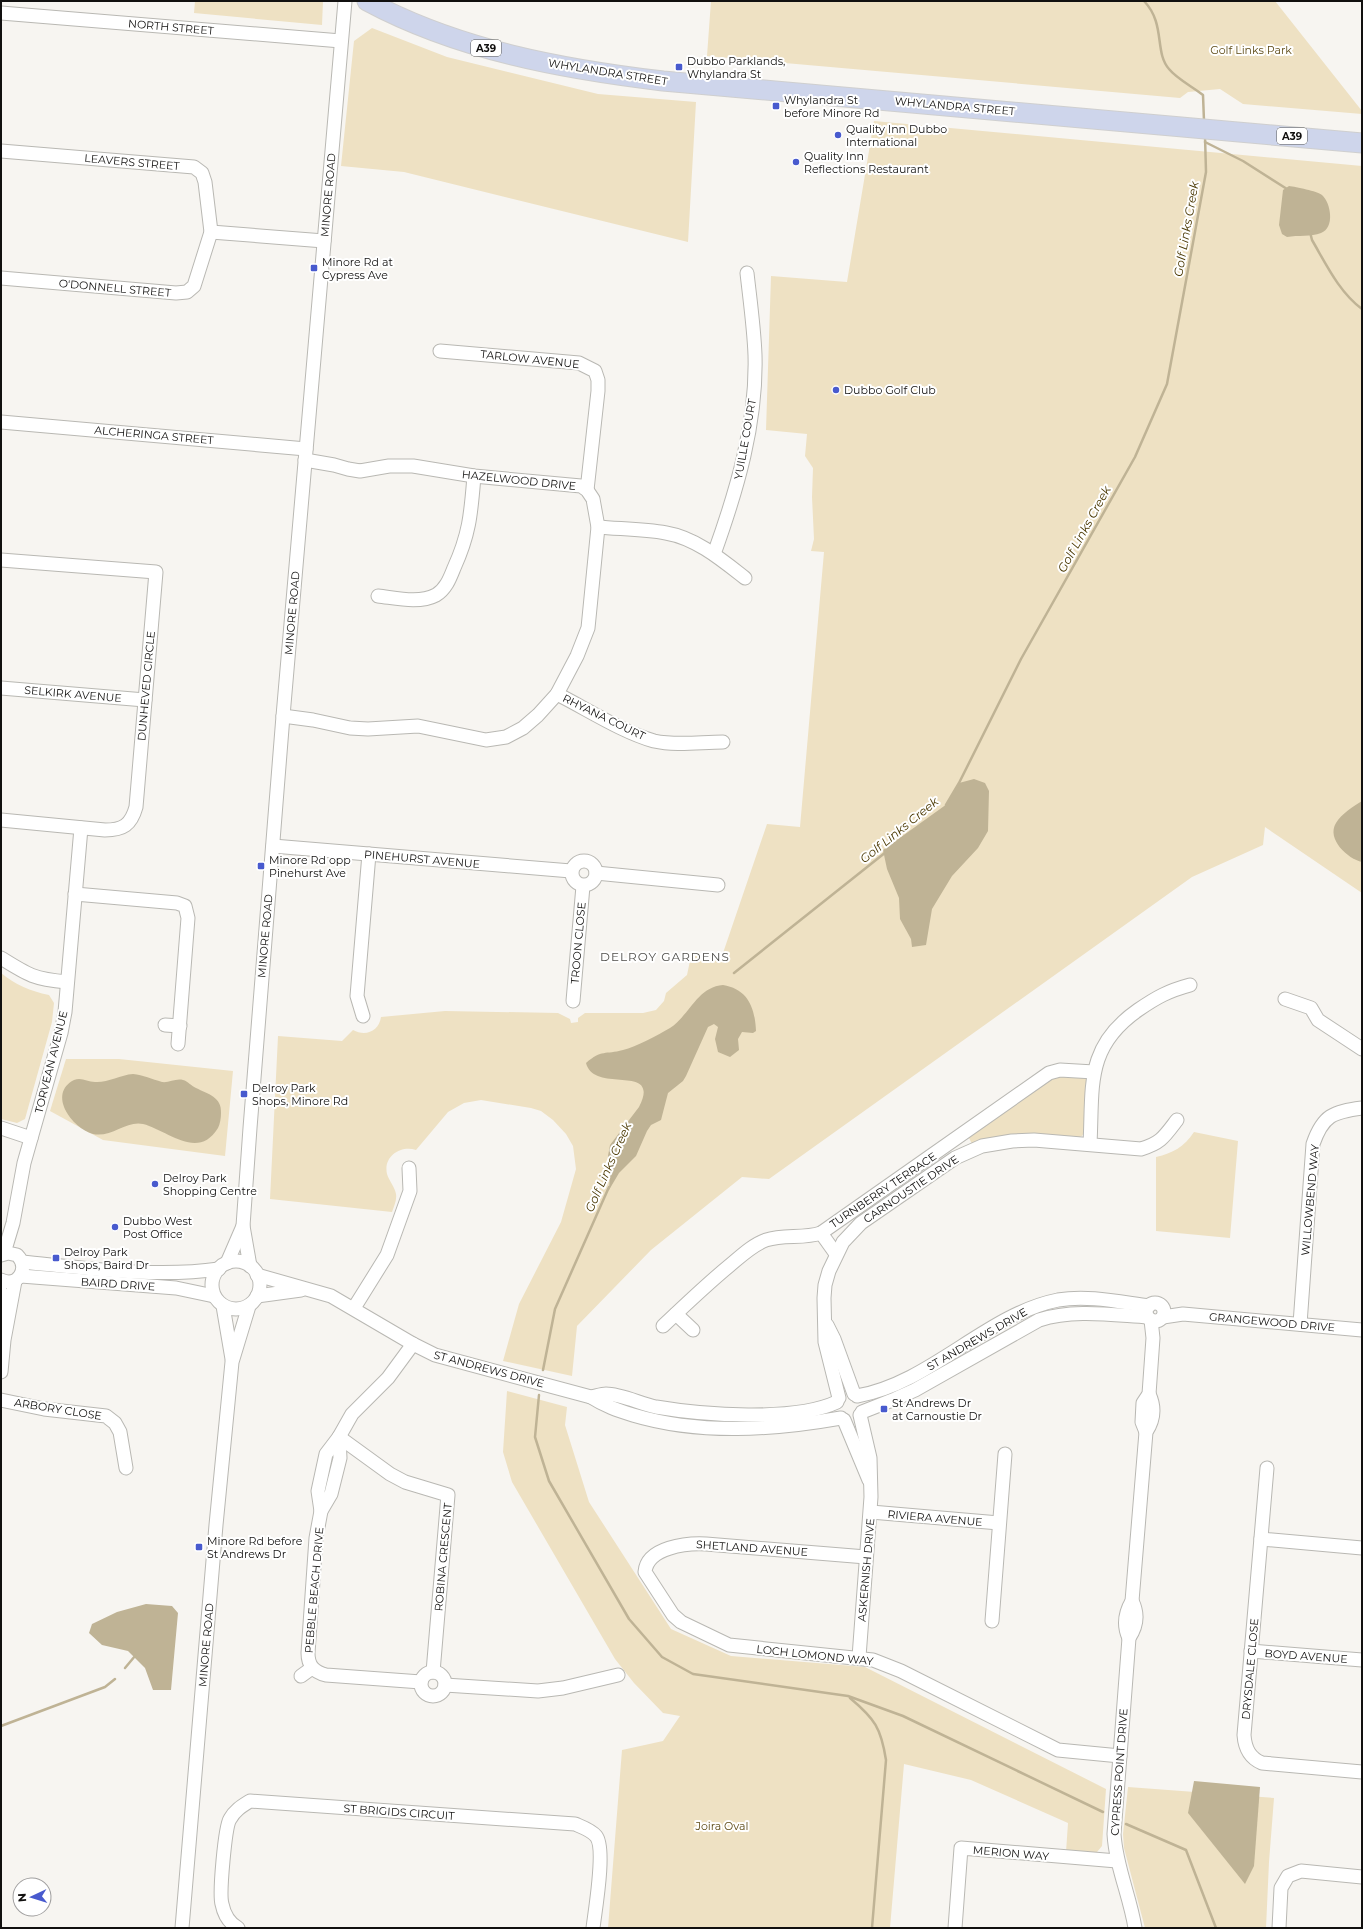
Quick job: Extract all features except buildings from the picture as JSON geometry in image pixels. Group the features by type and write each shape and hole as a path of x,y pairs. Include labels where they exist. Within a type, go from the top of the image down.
{"highway":[{"name":"WHYLANDRA STREET","path":"367,1 433,30 480,46 530,60 611,75 663,81 1362,142"}],"street":[{"name":"MINORE ROAD","path":"254,1270 243,1226 272,846 341,41 346,1"},
{"name":"NORTH STREET","path":"1,13 341,41"},
{"name":"LEAVERS STREET","path":"1,151 194,168 202,173 205,182 211,232"},
{"path":"211,232 324,241"},
{"name":"O'DONNELL STREET","path":"1,278 176,293 187,292 194,286 211,232"},
{"name":"YUILLE COURT","path":"714,554 728,514 742,465 752,409 755,356 748,273"},
{"name":"TARLOW AVENUE","path":"440,351 579,363 594,371 598,380 598,391 587,490"},
{"name":"ALCHERINGA STREET","path":"1,422 306,454"},
{"name":"HAZELWOOD DRIVE","path":"283,716 313,720 350,728 418,726 486,740 506,737 523,728 538,716 557,694 577,656 588,628 598,527 597,511 593,499 587,490 580,486 474,476 413,466 389,466 360,471 306,454"},
{"path":"378,596 420,599 436,595 445,587 466,538 470,524 474,476"},
{"path":"598,527 666,533 690,541 714,554 745,578"},
{"name":"DUNHEVED CIRCLE","path":"1,560 156,572 134,816 130,822 120,829 81,828 1,820"},
{"name":"SELKIRK AVENUE","path":"1,688 145,700"},
{"name":"RHYANA COURT","path":"557,694 631,732 655,741 679,743 722,742"},
{"name":"TORVEAN AVENUE","path":"2,1254 14,1223 20,1182 61,1033 81,828"},
{"name":"PINEHURST AVENUE","path":"272,846 571,871"},
{"path":"363,1016 357,996 369,854"},
{"path":"584,861 592,864 596,873 593,881 583,886 573,880 571,871 577,863 584,861"},
{"path":"596,873 718,885"},
{"name":"TROON CLOSE","path":"573,1001 583,886"},
{"path":"75,894 177,903 185,906 188,918 178,1044"},
{"path":"1,958 30,976 40,979 67,982"},
{"path":"1090,1144 1094,1072 1100,1050 1112,1032 1125,1019 1161,994 1190,985"},
{"path":"1285,999 1311,1008 1318,1020 1362,1049"},
{"path":"165,1025 180,1026"},
{"name":"TURNBERRY TERRACE","path":"663,1326 696,1294 754,1246 765,1240 800,1237 821,1233 1049,1073 1060,1070 1094,1072"},
{"name":"WILLOWBEND WAY","path":"1300,1324 1313,1144 1318,1130 1327,1117 1340,1111 1362,1108"},
{"name":"CARNOUSTIE DRIVE","path":"838,1400 825,1342 825,1285 836,1254 847,1238 872,1215 955,1158 969,1151 995,1143 1034,1140 1141,1149 1156,1145 1177,1120"},
{"path":"1,1128 31,1138"},
{"path":"354,1308 387,1255 410,1191 409,1168"},
{"name":"TORVEAN AVENUE","path":"4,1340 18,1278 23,1266 19,1258 14,1223"},
{"name":"MINORE ROAD","path":"223,1266 243,1226"},
{"path":"821,1233 836,1254"},
{"name":"BAIRD DRIVE","path":"2,1254 8,1253 19,1258 120,1270 179,1272 223,1266"},
{"path":"235,1261 254,1270 259,1282 253,1301 236,1310 218,1301 212,1282 223,1266 235,1261"},
{"name":"ST ANDREWS DRIVE","path":"254,1270 305,1289 331,1296 354,1308 413,1344 435,1355 591,1396 605,1406 653,1421 705,1428 761,1429 842,1419"},
{"name":"BAIRD DRIVE","path":"1,1280 10,1282 18,1278 176,1288 218,1301"},
{"name":"ST ANDREWS DRIVE","path":"253,1301 305,1289"},
{"path":"1,1292 4,1340 1,1372"},
{"name":"ST ANDREWS DRIVE","path":"856,1395 876,1393 909,1378 1017,1315 1047,1303 1060,1300 1088,1299 1155,1315"},
{"name":"MINORE ROAD","path":"218,1301 232,1362"},
{"name":"MINORE ROAD","path":"182,1928 216,1525 232,1362 253,1301"},
{"path":"676,1314 694,1330"},
{"name":"ST ANDREWS DRIVE","path":"861,1413 915,1390 1026,1327 1045,1318 1075,1314 1155,1315"},
{"name":"GRANGEWOOD DRIVE","path":"1155,1315 1183,1314 1362,1330"},
{"name":"CYPRESS POINT DRIVE","path":"1135,1928 1117,1861 1114,1834 1129,1638 1125,1629 1127,1610 1132,1601 1146,1432 1142,1422 1144,1403 1149,1394 1155,1315"},
{"name":"CARNOUSTIE DRIVE","path":"825,1322 834,1339 856,1395"},
{"path":"339,1437 352,1414 388,1378 413,1344"},
{"name":"ST ANDREWS DRIVE","path":"591,1396 607,1394 656,1407 707,1414 760,1415 821,1409 838,1400"},
{"path":"846,1394 856,1395 862,1403 861,1413 853,1420 842,1419 836,1411 838,1400 846,1394"},
{"name":"ARBORY CLOSE","path":"1,1400 44,1409 106,1416 115,1423 120,1432 126,1468"},
{"name":"ASKERNISH DRIVE","path":"859,1657 866,1557 871,1512 870,1458 861,1413"},
{"name":"ASKERNISH DRIVE","path":"842,1419 851,1434 860,1461 871,1483"},
{"name":"PEBBLE BEACH DRIVE","path":"339,1437 340,1458 331,1494 321,1511 314,1558 308,1653 312,1668 326,1675 421,1682"},
{"name":"ROBINA CRESCENT","path":"339,1437 390,1474 405,1482 448,1496 433,1672"},
{"path":"992,1621 1005,1454"},
{"name":"DRYSDALE CLOSE","path":"1267,1468 1244,1735 1245,1744 1251,1756 1256,1761 1270,1765 1362,1772"},
{"name":"RIVIERA AVENUE","path":"871,1512 1000,1523"},
{"path":"1261,1539 1362,1548"},
{"name":"SHETLAND AVENUE","path":"646,1568 650,1560 665,1550 684,1544 694,1543 866,1557"},
{"name":"LOCH LOMOND WAY","path":"646,1568 649,1580 673,1615 689,1627 729,1645 754,1649 859,1657 888,1664 1058,1750 1120,1756"},
{"name":"BOYD AVENUE","path":"1251,1652 1362,1660"},
{"name":"PEBBLE BEACH DRIVE","path":"300,1676 312,1668"},
{"path":"433,1672 442,1676 445,1685 439,1694 432,1696 425,1693 421,1682 423,1676 433,1672"},
{"path":"445,1685 538,1691 563,1688 618,1675"},
{"name":"ST BRIGIDS CIRCUIT","path":"238,1928 227,1918 221,1902 226,1832 229,1820 239,1807 250,1801 575,1824 587,1829 597,1837 601,1852 593,1928"},
{"name":"MERION WAY","path":"955,1928 961,1848 1117,1861"},
{"path":"1279,1928 1281,1888 1288,1876 1301,1871 1362,1876"}],"green space":[{"path":"195,1 323,1 322,25 194,13"},
{"name":"Golf Links Park","path":"711,1 1275,1 1362,111 1362,114 1243,104 1220,89 1188,92 1180,98 707,56"},
{"path":"372,28 447,57 598,94 696,102 688,242 404,172 341,166 354,41"},
{"name":"Dubbo Golf Club","path":"874,121 1362,166 1362,893 1265,827 1263,845 1192,877 769,1179 742,1177 651,1250 577,1326 572,1376 503,1361 519,1304 561,1222 576,1169 573,1146 566,1134 553,1120 541,1111 481,1100 464,1103 448,1112 416,1150 405,1149 394,1153 390,1157 386,1168 396,1196 392,1212 270,1199 278,1036 342,1041 353,1030 367,1033 375,1029 380,1022 381,1017 445,1011 558,1013 570,1019 571,1023 578,1022 578,1018 585,1013 643,1013 656,1010 664,1001 666,993 687,975 691,956 723,953 767,824 800,827 824,552 811,551 814,539 812,497 813,468 805,456 807,434 766,430 771,276 847,282"},
{"path":"1,973 24,987 49,995 54,1003 52,1022 25,1119 17,1123 1,1119"},
{"path":"66,1059 119,1059 233,1071 225,1156 103,1140 50,1111"},
{"path":"1088,1074 1085,1131 1082,1136 1077,1138 972,1144 967,1134 1051,1075"},
{"path":"1194,1132 1238,1141 1230,1238 1156,1231 1156,1157 1168,1154 1178,1149"},
{"name":"Joira Oval","path":"507,1391 567,1407 565,1425 589,1502 671,1629 731,1656 865,1667 1106,1789 1102,1846 1097,1852 1066,1852 1068,1823 971,1780 904,1764 890,1928 608,1928 622,1750 663,1741 680,1716 663,1713 634,1683 615,1659 512,1482 503,1452"},
{"path":"1128,1787 1274,1798 1266,1928 1145,1928 1124,1848 1123,1834"}],"shaded area":[{"path":"1289,186 1316,192 1322,195 1325,199 1328,204 1330,221 1325,230 1321,233 1287,237 1282,234 1279,225 1283,190"},
{"path":"974,779 985,783 989,791 988,831 978,848 952,876 932,909 926,945 912,947 911,939 900,919 899,898 887,869 883,850 947,804 959,783"},
{"path":"1362,801 1362,862 1345,853 1336,842 1334,829 1341,816"},
{"path":"723,985 732,987 744,995 752,1007 756,1031 753,1033 742,1032 738,1039 739,1050 730,1057 718,1052 715,1039 718,1027 714,1024 708,1027 683,1081 668,1093 661,1120 651,1125 636,1156 619,1173 609,1190 610,1173 608,1156 610,1145 639,1107 644,1094 642,1086 634,1082 601,1077 592,1072 586,1063 600,1054 628,1048 665,1031 677,1023 700,996 714,987"},
{"path":"133,1074 162,1082 183,1080 209,1094 217,1100 221,1108 221,1119 218,1128 210,1138 201,1142 192,1143 182,1141 152,1127 137,1123 100,1135 85,1131 77,1125 66,1110 63,1102 63,1094 66,1086 74,1080 80,1079 100,1082"},
{"path":"146,1604 172,1606 178,1613 171,1690 153,1690 145,1668 128,1651 102,1645 89,1633 92,1624 117,1612"},
{"path":"1194,1781 1260,1787 1254,1866 1245,1884 1188,1813"}],"waterway":[{"name":"Golf Links Creek","path":"1144,1 1151,10 1155,19 1162,54 1169,69 1176,76 1203,95 1204,121"},
{"name":"Golf Links Creek","path":"946,805 959,783 1021,659 1135,457 1167,384 1206,172 1205,136"},
{"path":"1205,142 1243,161 1287,189"},
{"path":"1310,232 1312,240 1340,286 1362,309"},
{"name":"Golf Links Creek","path":"734,973 886,852"},
{"name":"Golf Links Creek","path":"543,1370 555,1309 609,1187"},
{"path":"539,1395 535,1437 549,1481 629,1619 662,1657 693,1674 848,1696 903,1716 1103,1812"},
{"path":"125,1668 135,1656"},
{"path":"1,1726 105,1687 115,1679"},
{"path":"850,1698 871,1718 876,1725 882,1740 886,1760 872,1928"},
{"path":"1126,1824 1186,1850 1216,1928"}],"place":[{"name":"Dubbo Parklands, Whylandra St","path":"679,67"},
{"name":"Whylandra St before Minore Rd","path":"776,106"},
{"name":"Quality Inn Dubbo International","path":"838,135"},
{"name":"Quality Inn Reflections Restaurant","path":"796,162"},
{"name":"Minore Rd at Cypress Ave","path":"314,268"},
{"name":"Dubbo Golf Club","path":"836,390"},
{"name":"Minore Rd opp Pinehurst Ave","path":"261,866"},
{"name":"Delroy Park Shops, Minore Rd","path":"244,1094"},
{"name":"Delroy Park Shopping Centre","path":"155,1184"},
{"name":"Dubbo West Post Office","path":"115,1227"},
{"name":"Delroy Park Shops, Baird Dr","path":"56,1258"},
{"name":"St Andrews Dr at Carnoustie Dr","path":"884,1409"},
{"name":"Minore Rd before St Andrews Dr","path":"199,1547"}],"district":[{"name":"DELROY GARDENS","path":"665,956"}]}
